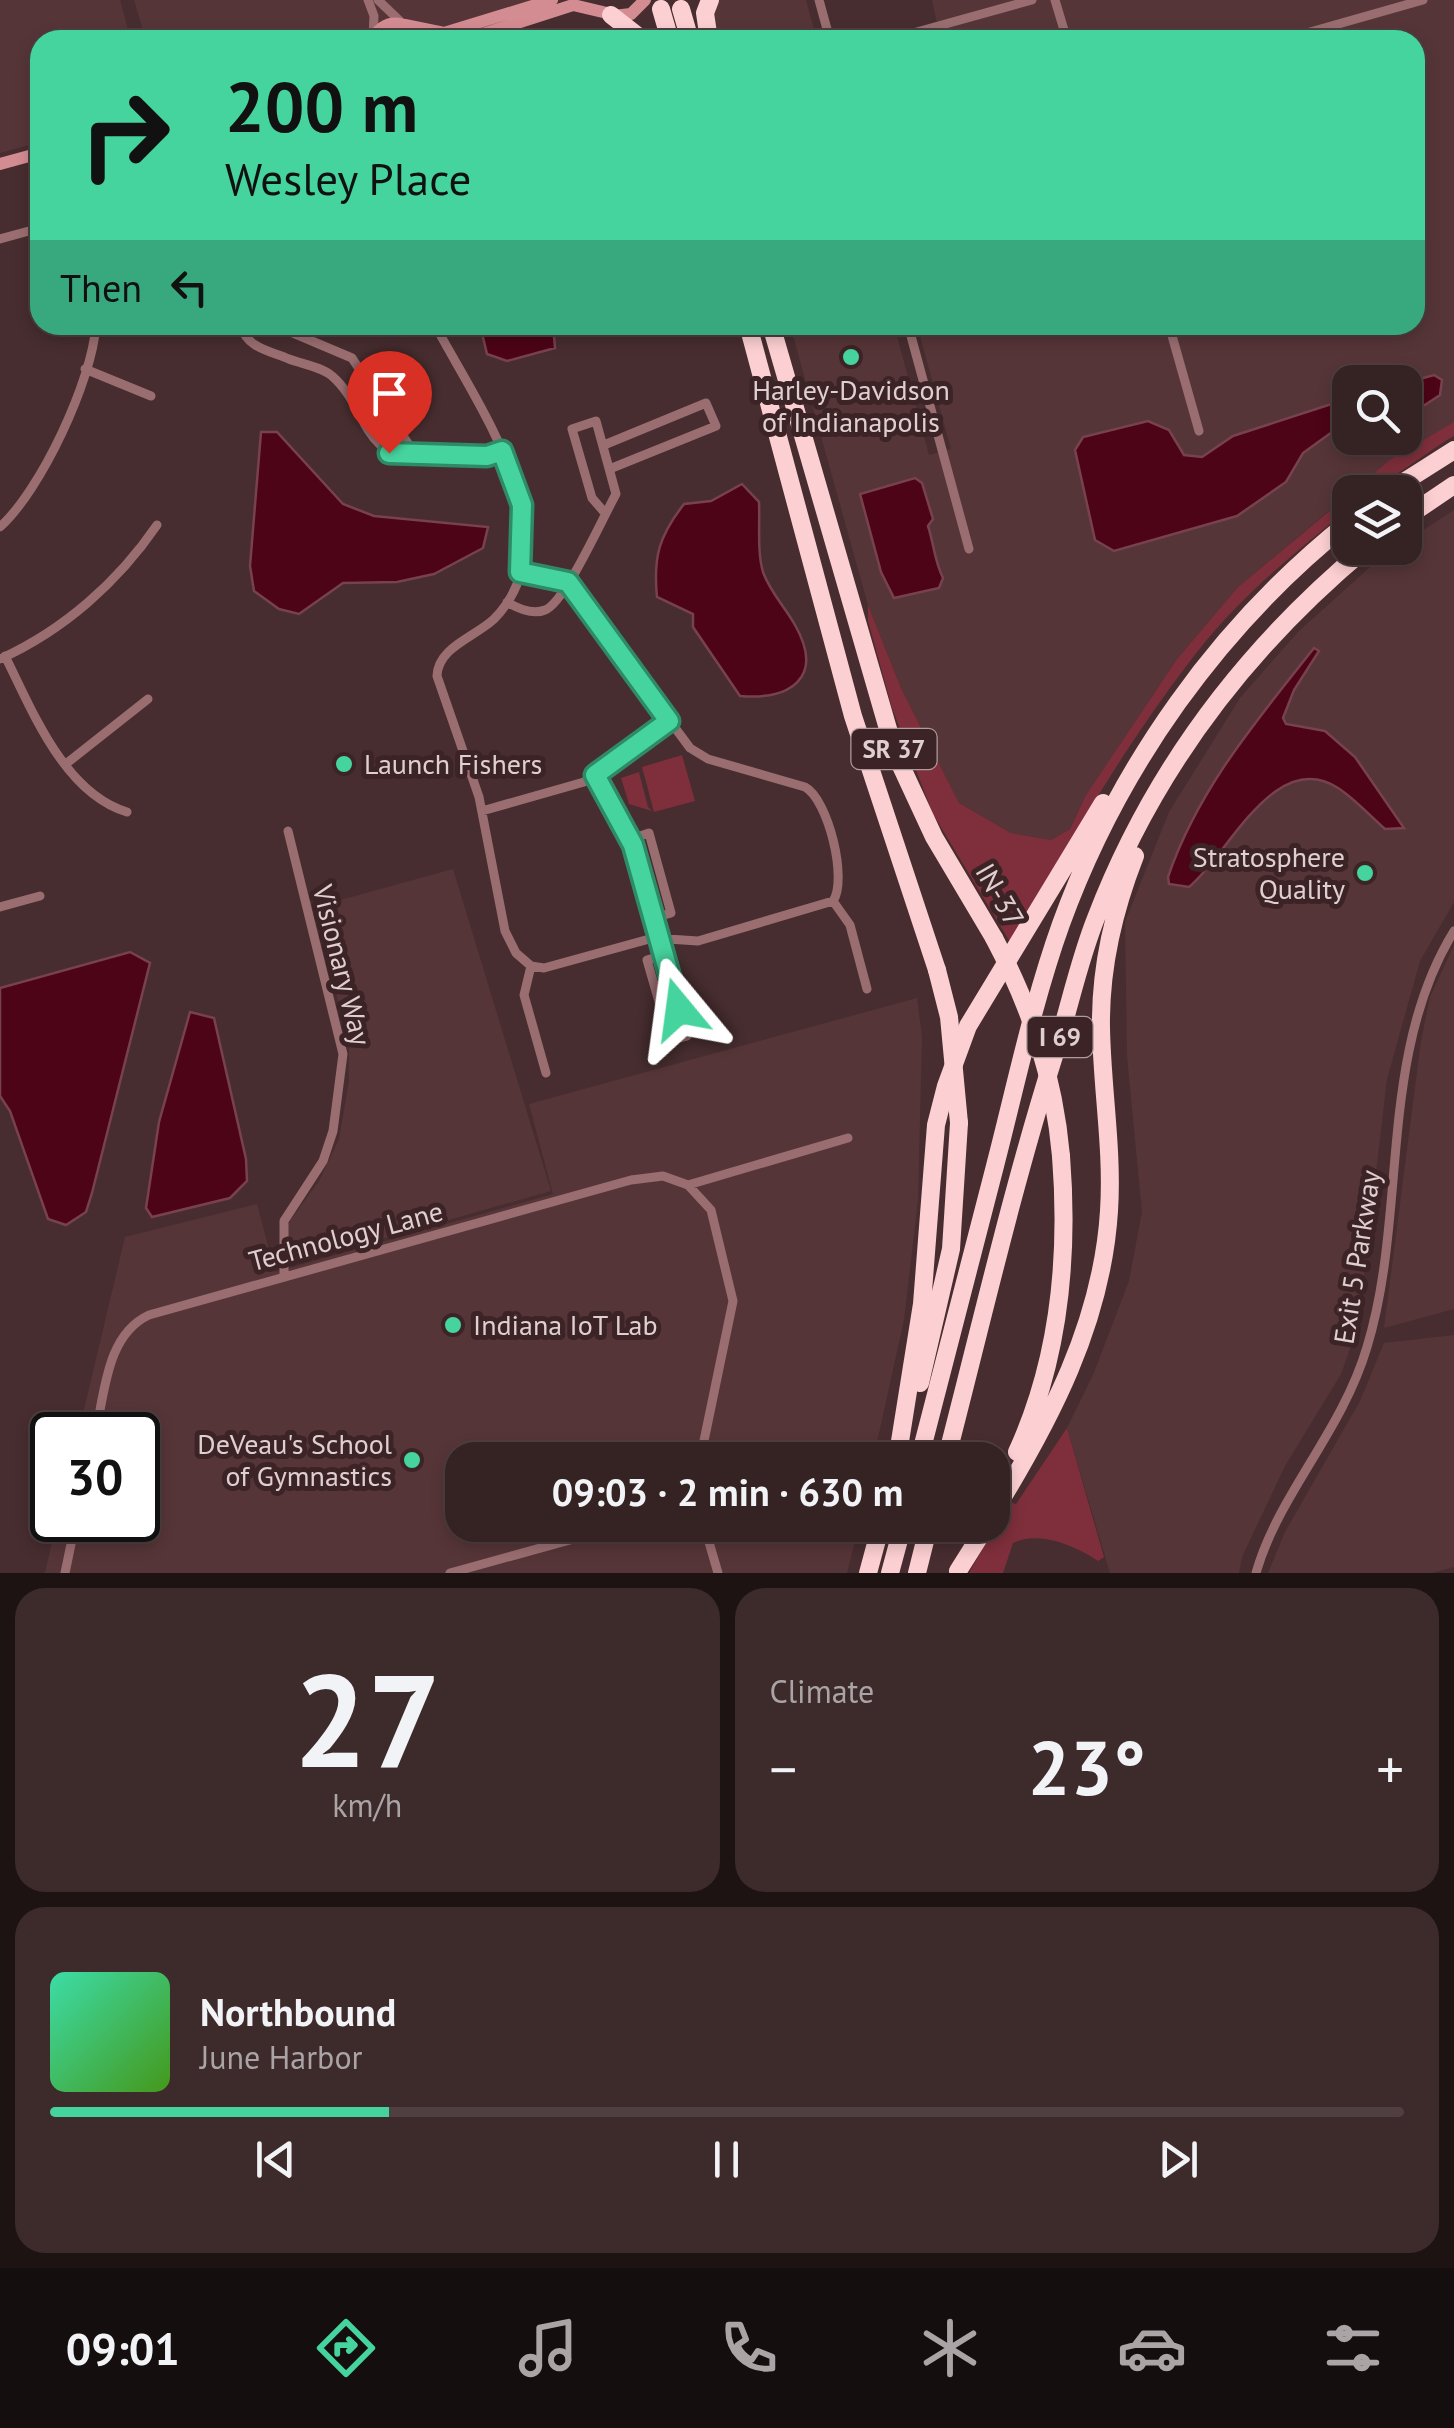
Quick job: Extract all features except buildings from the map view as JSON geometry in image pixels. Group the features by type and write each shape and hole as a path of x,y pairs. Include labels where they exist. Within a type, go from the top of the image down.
{"highway":[{"path":"707,30 705,14 710,0"},
{"path":"653,4 665,30"},
{"path":"681,8 687,30"},
{"path":"609,14 629,30"},
{"path":"738,335 781,480 806,545"},
{"name":"SR 37","path":"751,335 862,748 937,970 948,1017 959,1123 951,1249 902,1442"},
{"name":"IN-37","path":"774,335 907,782 994,938 1022,996 1046,1062 1061,1156 1066,1234 1056,1327 1030,1420 1010,1463"},
{"path":"786,335 820,495"},
{"path":"1415,475 1454,450"},
{"path":"1422,507 1454,485"},
{"name":"I 69","path":"924,1442 1047,966 1092,849 1144,752 1236,629 1332,538"},
{"name":"I 69","path":"951,1442 1032,1124 1096,916 1171,767 1258,651 1348,565"},
{"path":"1010,1482 1069,1372 1097,1293 1110,1180 1101,1004 1116,902 1157,799 1258,651"},
{"path":"900,1442 922,1304 936,1126 956,1055 986,995 1099,809 1144,752"},
{"path":"868,1573 876,1542"},
{"path":"890,1573 898,1542"},
{"path":"917,1573 925,1542"},
{"path":"958,1572 975,1542"}],"main road":[{"path":"454,30 552,0"},
{"path":"598,0 609,14"},
{"path":"512,30 573,5 609,14 631,14 653,4"},
{"path":"382,30 388,24 429,30"},
{"path":"405,25 409,30"},
{"path":"0,164 30,156"}],"street":[{"path":"368,0 374,16 373,30"},
{"path":"378,0 405,25"},
{"path":"819,0 827,30"},
{"path":"924,30 1032,0"},
{"path":"1055,0 1063,30"},
{"path":"1317,30 1423,0"},
{"path":"0,239 30,231"},
{"path":"0,527 39,481 85,369 94,335"},
{"path":"248,335 256,346 332,376 384,450 399,457 487,456 502,451"},
{"path":"301,335 352,358 418,457"},
{"path":"440,335 502,451 522,505 520,572 507,602 494,618 443,657 437,670 482,811 505,930 516,954 532,966 544,968 659,938 698,940 833,901"},
{"path":"911,335 970,549"},
{"path":"1172,335 1199,431"},
{"path":"85,369 151,396"},
{"path":"604,444 706,403 716,426 612,468"},
{"path":"507,602 526,610 545,610 557,601 616,494 612,468 596,421 572,429 592,498 605,513"},
{"path":"127,812 102,802 67,763 2,658 44,635 96,596 158,526"},
{"path":"520,572 568,582 699,756 805,787 818,797 842,878 833,901"},
{"path":"67,763 148,699"},
{"path":"482,811 578,785 669,721"},
{"path":"595,775 631,838 654,918 687,1036 670,1040 647,960 664,955"},
{"name":"Visionary Way","path":"284,1276 284,1224 322,1160 333,1132 344,1054 288,831"},
{"path":"631,838 649,834 671,914 654,918"},
{"path":"0,907 40,896"},
{"path":"833,901 850,924 866,989"},
{"name":"Exit 5 Parkway","path":"1256,1573 1280,1518 1348,1402 1369,1343 1407,1056 1425,988 1454,931"},
{"path":"532,966 524,995 546,1072"},
{"name":"Technology Lane","path":"101,1412 116,1348 132,1324 155,1313 645,1177 668,1176 688,1185 848,1138"},
{"path":"688,1185 711,1210 733,1301 704,1442"},
{"path":"65,1573 71,1542"},
{"path":"450,1573 562,1542"},
{"path":"709,1542 718,1573"}],"shaded area":[{"path":"0,0 120,0 128,30 30,30 30,145 0,153"},
{"path":"134,0 563,0 449,30 143,30"},
{"path":"713,0 806,0 814,30 712,30"},
{"path":"932,0 1454,0 1454,422 1422,441 1422,365 1332,365 1332,455 1398,455 1372,475 1332,475 1332,508 1238,587 1177,659 1086,795 1070,829 1051,840 1011,833 959,803 901,688 868,605 793,335 897,335 929,455 951,449 920,335 1425,335 1425,30 929,30 938,27"},
{"path":"482,335 554,336 555,348 507,361 487,354"},
{"path":"1434,375 1442,380 1440,395 1422,407 1422,378"},
{"path":"1332,404 1332,432 1303,453 1286,482 1237,516 1114,551 1095,540 1075,450 1083,437 1148,421 1169,430 1184,455 1202,457 1233,436"},
{"path":"1454,422 1454,436 1395,475 1372,475 1398,455 1422,455 1422,441"},
{"path":"261,432 277,432 343,504 374,516 488,527 483,548 434,574 397,582 343,583 299,614 279,609 254,591 250,566"},
{"path":"915,478 922,483 933,519 928,526 943,578 939,588 894,598 881,572 860,494"},
{"path":"742,484 759,502 763,572 795,625 806,659 798,682 774,694 758,696 740,696 693,627 693,614 657,597 660,548 684,504 711,501"},
{"path":"1332,509 1332,523 1238,605 1151,714 1010,942 933,814 892,708 868,621 868,605 901,688 959,803 1011,833 1051,840 1070,829 1086,795 1177,659 1238,587"},
{"path":"1454,510 1454,902 1420,961 1387,1079 1358,1326 1341,1374 1285,1466 1242,1557 1239,1573 1110,1573 1067,1428 1093,1375 1129,1281 1142,1212 1127,1056 1125,922 1169,812 1240,698 1298,632 1372,565 1422,565 1422,531"},
{"path":"1314,648 1319,651 1294,690 1283,718 1286,724 1325,731 1355,757 1404,828 1385,829 1338,788 1315,779 1293,782 1273,793 1254,811 1189,887 1169,884 1168,877 1181,845 1212,785"},
{"path":"682,755 695,801 654,812 642,767"},
{"path":"639,772 652,811 629,804 621,778"},
{"path":"453,869 551,1191 290,1265 287,1225 319,1181 339,1139 349,1081 349,1046 315,907"},
{"path":"1454,945 1454,1309 1384,1328 1421,1041 1430,997"},
{"path":"130,952 150,963 86,1212 66,1225 48,1219 10,1111 0,1096 0,988"},
{"path":"917,998 922,1037 918,1200 904,1320 877,1442 445,1442 445,1542 855,1542 847,1573 45,1573 52,1542 160,1542 160,1412 83,1412 125,1237 257,1204 275,1272 553,1194 529,1104"},
{"path":"190,1012 214,1018 246,1159 247,1181 230,1198 152,1217 146,1208 159,1122"},
{"path":"1454,1335 1454,1567 1432,1573 1268,1573 1285,1532 1360,1401 1384,1343"},
{"path":"1067,1428 1104,1557 1098,1561 1057,1542 1023,1539 1013,1543 1003,1573 969,1573 986,1542 1010,1542 1010,1502 1016,1504"}],"place":[{"name":"Harley-Davidson of Indianapolis","path":"851,357"},
{"name":"Launch Fishers","path":"344,764"},
{"name":"Stratosphere Quality","path":"1365,873"},
{"name":"Indiana IoT Lab","path":"453,1325"},
{"name":"DeVeau's School of Gymnastics","path":"412,1460"}],"route":[{"path":"389,453 399,457 487,456 502,451 517,482 522,505 524,544 520,572 568,582 669,721 595,775 631,838 679,1009"}]}
